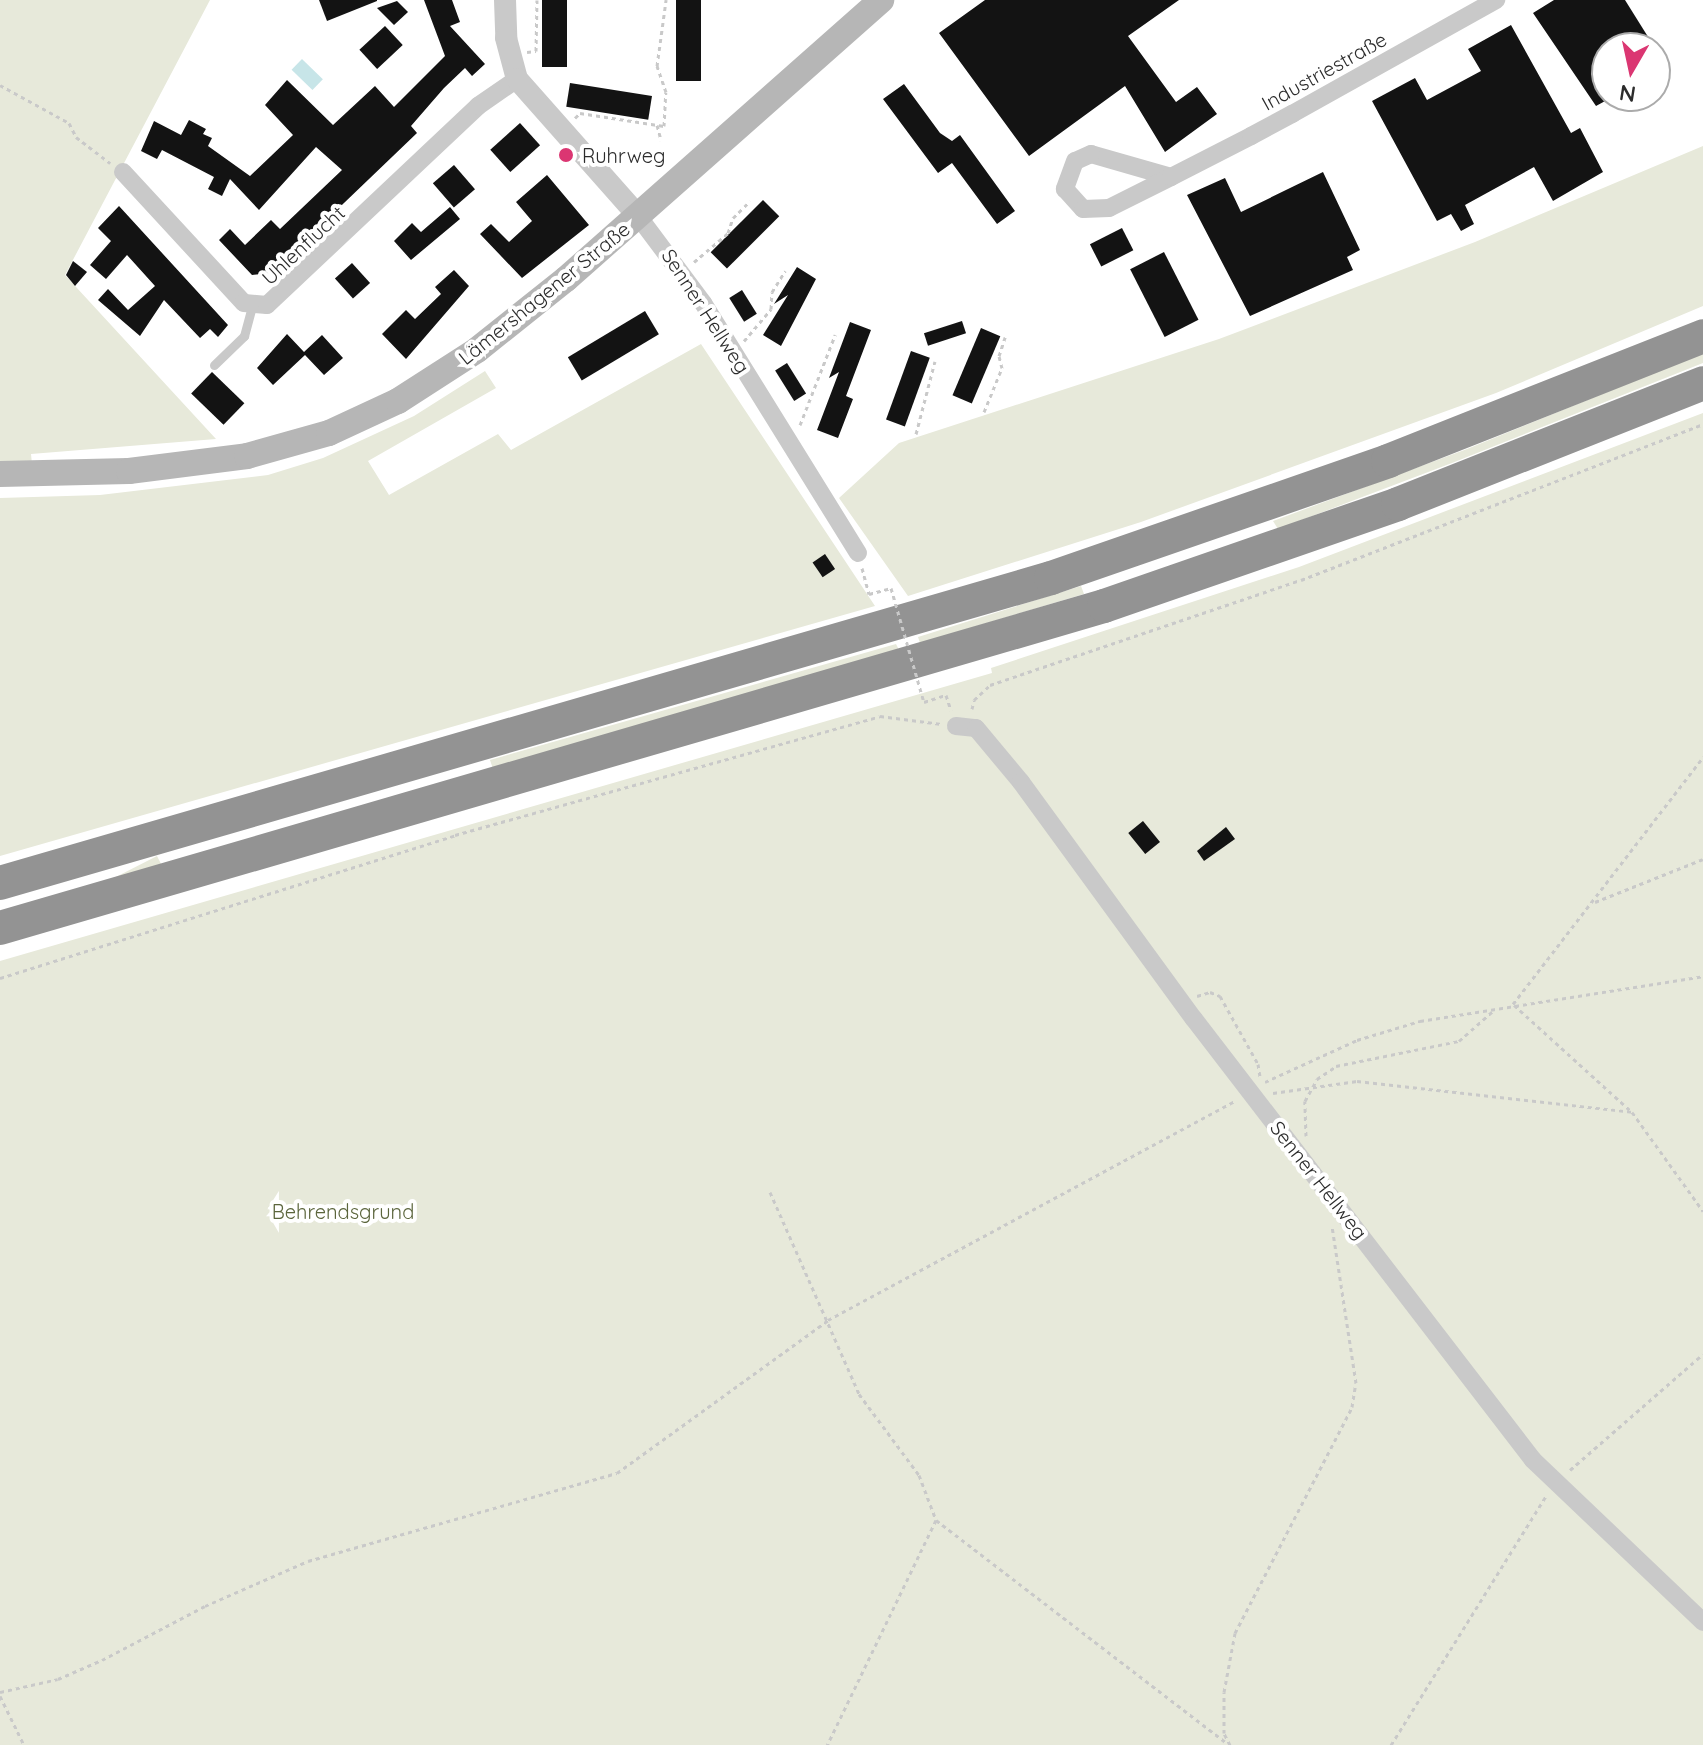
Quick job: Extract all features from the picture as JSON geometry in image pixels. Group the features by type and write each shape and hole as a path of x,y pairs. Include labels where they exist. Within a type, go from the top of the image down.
{"highway":[{"path":"0,883 1051,578 1388,461 1703,336"},
{"path":"0,928 1090,610 1426,493 1703,383"}],"main road":[{"name":"Lämershagener Straße","path":"0,474 199,464 273,451 329,433 452,368 638,216 881,0"}],"street":[{"name":"Senner Hellweg","path":"505,0 509,54 517,79 638,216 683,272 858,553"},
{"name":"Industriestraße","path":"1171,177 1091,154 1075,161 1065,189 1075,205 1101,210 1171,177 1496,0"},
{"name":"Uhlenflucht","path":"123,172 244,303 252,306 275,302 478,106 517,79"},
{"path":"955,723 976,728"},
{"name":"Senner Hellweg","path":"976,728 1133,931 1183,1005 1255,1089 1330,1194 1554,1484 1703,1622"}],"lane":[{"path":"214,365 244,336 252,306"}],"path":[{"path":"509,54 536,51 537,0"},
{"path":"571,121 580,113 664,126 667,99 657,66 666,0"},
{"path":"0,85 69,123 76,137 123,172"},
{"path":"657,125 661,140"},
{"path":"683,272 728,233 733,218 750,201"},
{"path":"732,349 755,333 785,271"},
{"path":"788,440 808,409 835,335"},
{"path":"984,412 1002,368 999,356 1005,337"},
{"path":"916,434 935,361"},
{"path":"976,728 974,700 990,685 1301,580 1703,424"},
{"path":"0,978 455,835 880,716 955,723 946,695 924,702 891,588 869,594 865,577"},
{"path":"1513,1004 1703,757"},
{"path":"1594,902 1703,859"},
{"path":"24,1745 0,1694 87,1666 205,1606 308,1561 617,1473 828,1320 1255,1089 1357,1040 1420,1021 1703,976"},
{"path":"1183,1005 1200,994 1220,996 1258,1064 1255,1089"},
{"path":"1513,1004 1632,1112 1703,1211"},
{"path":"1310,1148 1302,1120 1313,1086 1336,1066 1459,1041 1496,1007"},
{"path":"1255,1089 1357,1081 1632,1112"},
{"path":"770,1192 859,1394 919,1475 936,1520 1230,1745"},
{"path":"1230,1745 1224,1733 1224,1692 1235,1633 1352,1407 1356,1383 1330,1194"},
{"path":"1391,1745 1554,1484 1703,1354"},
{"path":"827,1745 936,1520"}],"green space":[{"path":"0,0 210,0 65,275 216,439 31,454 32,464 0,465"},
{"path":"1703,146 1703,306 1496,393 1141,522 908,596 839,498 899,443 1219,339 1475,242"},
{"path":"701,344 875,606 0,856 0,498 100,495 268,475 323,458 414,416 485,371 496,388 368,461 389,495 498,434 511,450"},
{"path":"1703,353 1703,363 1452,463 1278,529 1273,521 1467,449"},
{"name":"Behrendsgrund","path":"1703,413 1703,1745 0,1745 0,961 992,673 991,668 1299,567"},
{"path":"1081,586 1084,594 920,643 918,637"},
{"path":"896,644 899,650 493,769 490,760"},
{"path":"157,856 161,864 16,938 12,930"}],"water":[{"path":"302,59 323,79 312,90 292,70"}],"building":[{"path":"319,0 377,0 377,1 327,21"},
{"path":"424,0 452,0 460,22 450,26 485,64 472,76 465,68 444,88 411,126 417,133 271,273 252,275 219,240 230,229 245,245 271,220 280,229 342,170 316,147 259,210 230,179 222,196 208,189 214,177 162,150 157,159 141,151 154,121 181,135 189,120 206,129 203,134 212,138 208,146 250,176 293,135 265,105 287,80 333,125 375,86 394,107 445,56"},
{"path":"542,0 567,0 567,67 542,67"},
{"path":"676,0 701,0 701,81 676,81"},
{"path":"985,0 1179,0 1128,36 1176,102 1197,87 1217,114 1165,152 1125,86 1029,156 939,33"},
{"path":"1554,0 1625,0 1645,32 1591,32 1591,99 1533,13"},
{"path":"397,1 408,12 394,25 377,8"},
{"path":"1511,25 1571,133 1580,128 1603,172 1553,201 1534,167 1465,205 1474,224 1461,231 1451,214 1437,221 1372,101 1415,78 1427,100 1481,71 1468,49"},
{"path":"385,26 403,45 377,69 359,50"},
{"path":"570,83 652,96 648,120 566,107"},
{"path":"904,84 940,133 952,141 960,135 1015,211 997,224 952,163 938,173 883,99"},
{"path":"520,123 540,145 510,172 490,150"},
{"path":"454,165 475,189 454,208 433,183"},
{"path":"1323,172 1360,250 1347,257 1353,270 1250,316 1187,195 1225,178 1241,212"},
{"path":"547,175 589,225 522,278 480,234 491,224 509,242 532,221 516,202"},
{"path":"763,200 779,216 727,269 711,252"},
{"path":"119,206 228,325 218,337 210,329 200,338 164,300 140,336 98,300 108,289 128,310 155,286 127,255 106,279 90,265 111,241 98,228"},
{"path":"450,207 460,219 411,260 394,241 412,223 421,232"},
{"path":"1122,228 1133,250 1101,267 1090,244"},
{"path":"1164,252 1199,320 1165,337 1130,269"},
{"path":"73,261 87,272 75,286 66,275"},
{"path":"352,263 370,283 353,298 335,278"},
{"path":"797,267 816,279 781,346 763,335 788,295 774,304"},
{"path":"454,270 469,286 406,359 382,334 406,310 415,319 441,294 435,287"},
{"path":"742,290 757,314 744,322 729,298"},
{"path":"645,311 659,334 582,380 568,357"},
{"path":"962,321 966,333 928,346 924,333"},
{"path":"850,322 871,330 846,396 853,399 838,438 817,430 839,372 829,378"},
{"path":"981,328 1000,336 972,403 952,395"},
{"path":"287,334 304,352 322,335 343,358 324,375 305,355 273,385 257,368"},
{"path":"911,351 930,358 905,426 886,420"},
{"path":"787,363 806,394 794,401 775,370"},
{"path":"212,372 244,403 224,425 191,394"},
{"path":"825,554 835,569 823,577 813,562"},
{"path":"1143,821 1160,842 1145,854 1128,833"},
{"path":"1226,827 1235,839 1204,861 1197,851"}],"place":[{"name":"Ruhrweg","path":"566,155"}]}
